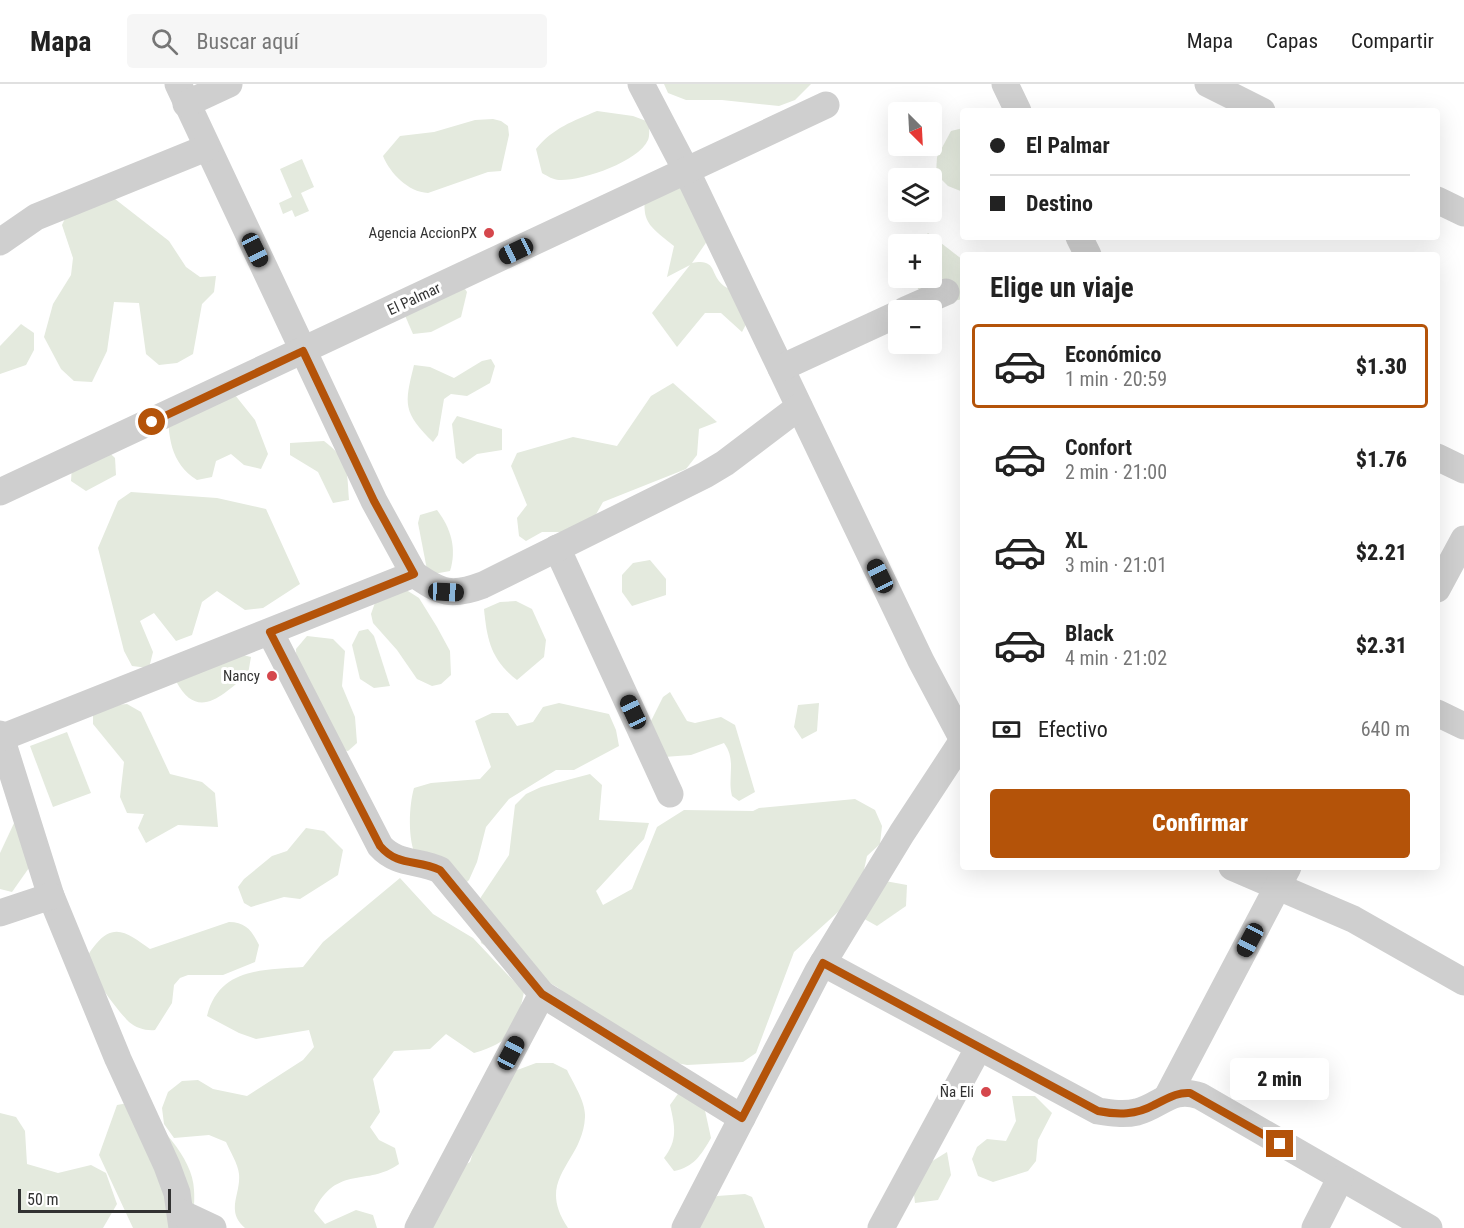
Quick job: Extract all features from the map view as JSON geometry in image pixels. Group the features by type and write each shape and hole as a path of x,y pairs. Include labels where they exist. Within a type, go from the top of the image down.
{"street":[{"path":"229,84 182,94 374,501 414,574 439,589 462,593 705,475 725,463 799,406"},
{"path":"641,84 687,172 921,661 960,735"},
{"path":"1005,84 1017,108"},
{"path":"1220,87 1257,108"},
{"name":"El Palmar","path":"0,492 826,105"},
{"path":"0,242 36,217 206,148"},
{"path":"1440,201 1464,213"},
{"path":"928,300 946,292"},
{"path":"781,368 888,319"},
{"path":"1440,458 1464,470"},
{"path":"1440,583 1464,538"},
{"path":"557,548 670,794"},
{"path":"213,1228 182,1221 167,1166 118,1059 51,896 1,736 414,574"},
{"path":"270,632 380,846 389,857 401,861 426,863 440,870 542,994 742,1118"},
{"path":"1440,714 1464,726"},
{"path":"685,1228 823,963 960,742"},
{"path":"1247,870 1283,877 1313,900 1353,919 1464,982"},
{"path":"1167,1097 1283,877"},
{"path":"0,913 51,896"},
{"path":"823,963 1098,1111 1126,1114 1154,1106 1167,1097 1181,1092 1200,1096 1340,1179 1430,1228"},
{"path":"418,1228 542,994"},
{"path":"881,1228 979,1047"},
{"path":"1315,1228 1340,1179"}],"shaded area":[{"path":"664,84 811,84 795,100 779,106 722,100 686,100 668,93"},
{"path":"597,111 633,116 649,122 648,140 633,156 595,174 559,180 542,173 536,149 556,130"},
{"path":"493,119 508,126 509,135 501,171 488,172 428,193 414,189 401,181 390,169 383,156 400,136 434,132 475,120"},
{"path":"960,129 960,191 948,186 942,180 942,168 936,168 937,157 942,156 942,148 951,131"},
{"path":"302,159 314,187 301,193 309,211 295,217 292,210 283,214 279,203 292,197 280,169"},
{"path":"646,183 680,188 721,221 692,263 700,262 710,265 719,282 724,286 748,294 753,311 742,332 721,313 705,313 677,347 652,313 690,265 667,277 674,246 656,232 647,220 644,206"},
{"path":"115,199 169,241 186,267 200,277 216,276 214,292 202,304 193,354 177,363 159,365 146,354 139,303 114,302 107,351 92,382 74,381 61,369 44,337 53,304 71,275 73,258 62,225 69,210"},
{"path":"942,244 960,258 960,300 936,300 918,288 942,288"},
{"path":"457,277 467,292 461,317 431,332 413,334 403,311"},
{"path":"21,324 34,333 34,350 26,365 0,374 0,346"},
{"path":"491,359 495,366 490,383 467,396 451,394 444,399 438,435 433,442 416,423 409,407 409,390 414,365 430,367 454,378 482,361"},
{"path":"673,383 717,422 699,429 697,455 686,469 603,502 586,532 542,532 526,541 519,536 517,518 527,505 511,466 517,453 573,437 617,446 651,396"},
{"path":"235,395 255,420 268,454 261,469 244,465 231,454 216,461 212,477 197,480 181,465 172,448 168,406"},
{"path":"457,416 502,429 502,450 477,454 463,464 456,458 452,424"},
{"path":"324,441 338,454 345,467 349,500 333,503 318,472 290,455 290,443"},
{"path":"103,447 115,458 116,475 86,491 71,481 73,448"},
{"path":"131,492 217,498 266,509 300,584 263,608 245,610 217,591 202,602 192,635 176,641 154,613 140,621 153,652 149,668 132,666 124,651 98,548 118,501"},
{"path":"437,510 449,531 453,547 452,563 450,571 428,575 418,523 420,515"},
{"path":"650,560 666,579 666,595 632,606 622,592 622,575 633,563"},
{"path":"400,586 419,598 450,651 451,675 441,684 432,686 417,679 397,650 373,623 371,614 377,597"},
{"path":"516,601 532,609 546,640 544,657 517,680 501,665 492,649 484,609 500,602"},
{"path":"368,629 374,636 390,686 374,688 360,679 352,645 359,631"},
{"path":"307,636 333,639 345,651 342,686 355,717 357,743 348,751 340,750 298,701 296,649"},
{"path":"235,653 251,657 248,674 211,701 202,703 184,694 176,681"},
{"path":"670,692 687,721 695,723 721,717 735,725 755,792 739,801 732,796 730,756 724,743 691,755 664,757 647,729 663,697"},
{"path":"559,703 609,714 616,730 619,746 574,770 556,770 509,799 486,827 477,862 469,880 457,891 425,867 414,851 410,823 414,788 431,783 480,779 491,767 475,721 492,713 508,713 517,726 533,722 543,707"},
{"path":"819,703 817,731 802,739 794,727 798,705"},
{"path":"127,704 141,712 170,774 202,782 215,793 218,827 178,825 146,843 138,828 144,814 127,813 120,797 124,762 93,724 93,707"},
{"path":"67,732 91,793 53,807 30,746"},
{"path":"590,774 602,785 599,820 649,823 644,839 596,891 603,905 632,889 657,827 684,810 753,811 759,808 855,799 875,810 882,826 880,844 867,856 859,893 794,952 756,1053 743,1062 687,1065 651,1058 557,987 541,978 533,977 481,943 477,914 481,897 509,855 515,805 526,794 541,787"},
{"path":"15,821 31,865 12,892 0,889 0,853"},
{"path":"306,828 324,831 343,850 338,875 300,899 284,897 251,907 244,903 238,887 244,879 272,856 287,851"},
{"path":"400,878 433,914 473,938 524,992 515,1025 505,1039 474,1053 446,1034 430,1049 394,1051 373,1079 380,1112 370,1127 379,1140 395,1148 399,1164 387,1171 353,1178 332,1187 314,1211 325,1224 356,1210 373,1215 377,1228 245,1228 236,1215 235,1202 239,1174 226,1142 209,1135 174,1138 164,1124 162,1108 168,1092 182,1081 198,1080 213,1089 247,1096 303,1060 314,1047 309,1030 256,1039 207,1016 213,1000 232,980 244,975 272,969 303,967 323,942"},
{"path":"885,881 907,885 906,906 877,926 859,916"},
{"path":"229,922 235,922 248,928 254,936 259,945 255,962 223,975 188,975 180,978 174,985 172,1003 155,1030 141,1029 129,1022 106,993 90,967 88,958 90,952 103,937 110,933 129,935 150,949"},
{"path":"536,1063 553,1063 567,1070 585,1111 582,1133 558,1183 556,1196 559,1211 568,1228 405,1228 409,1216 422,1196 439,1181 470,1162 491,1080"},
{"path":"680,1091 704,1106 711,1138 692,1163 674,1171 664,1158 672,1145 674,1133 670,1105"},
{"path":"1012,1096 1035,1096 1052,1113 1038,1140 1036,1161 1028,1171 993,1182 978,1176 972,1159 977,1147 987,1139 1006,1141 1016,1121"},
{"path":"134,1102 163,1130 181,1153 187,1165 194,1190 192,1228 133,1228 99,1155 117,1105"},
{"path":"0,1113 16,1117 25,1131 27,1164 58,1173 91,1165 106,1173 117,1204 103,1228 0,1228"},
{"path":"947,1152 951,1175 938,1200 915,1203 913,1186 926,1165"},
{"path":"745,1194 752,1197 765,1228 689,1228 717,1196"}],"place":[{"name":"Agencia AccionPX","path":"489,233"},
{"name":"Nancy","path":"272,676"},
{"name":"Ña Eli","path":"986,1092"}],"route":[{"path":"152,422 303,351 374,501 414,574 270,632 380,846 389,857 401,861 426,863 440,870 452,881 507,954 542,994 742,1118 823,963 1098,1111 1126,1114 1139,1112 1167,1097 1181,1092 1190,1093 1200,1096 1280,1144"}]}
